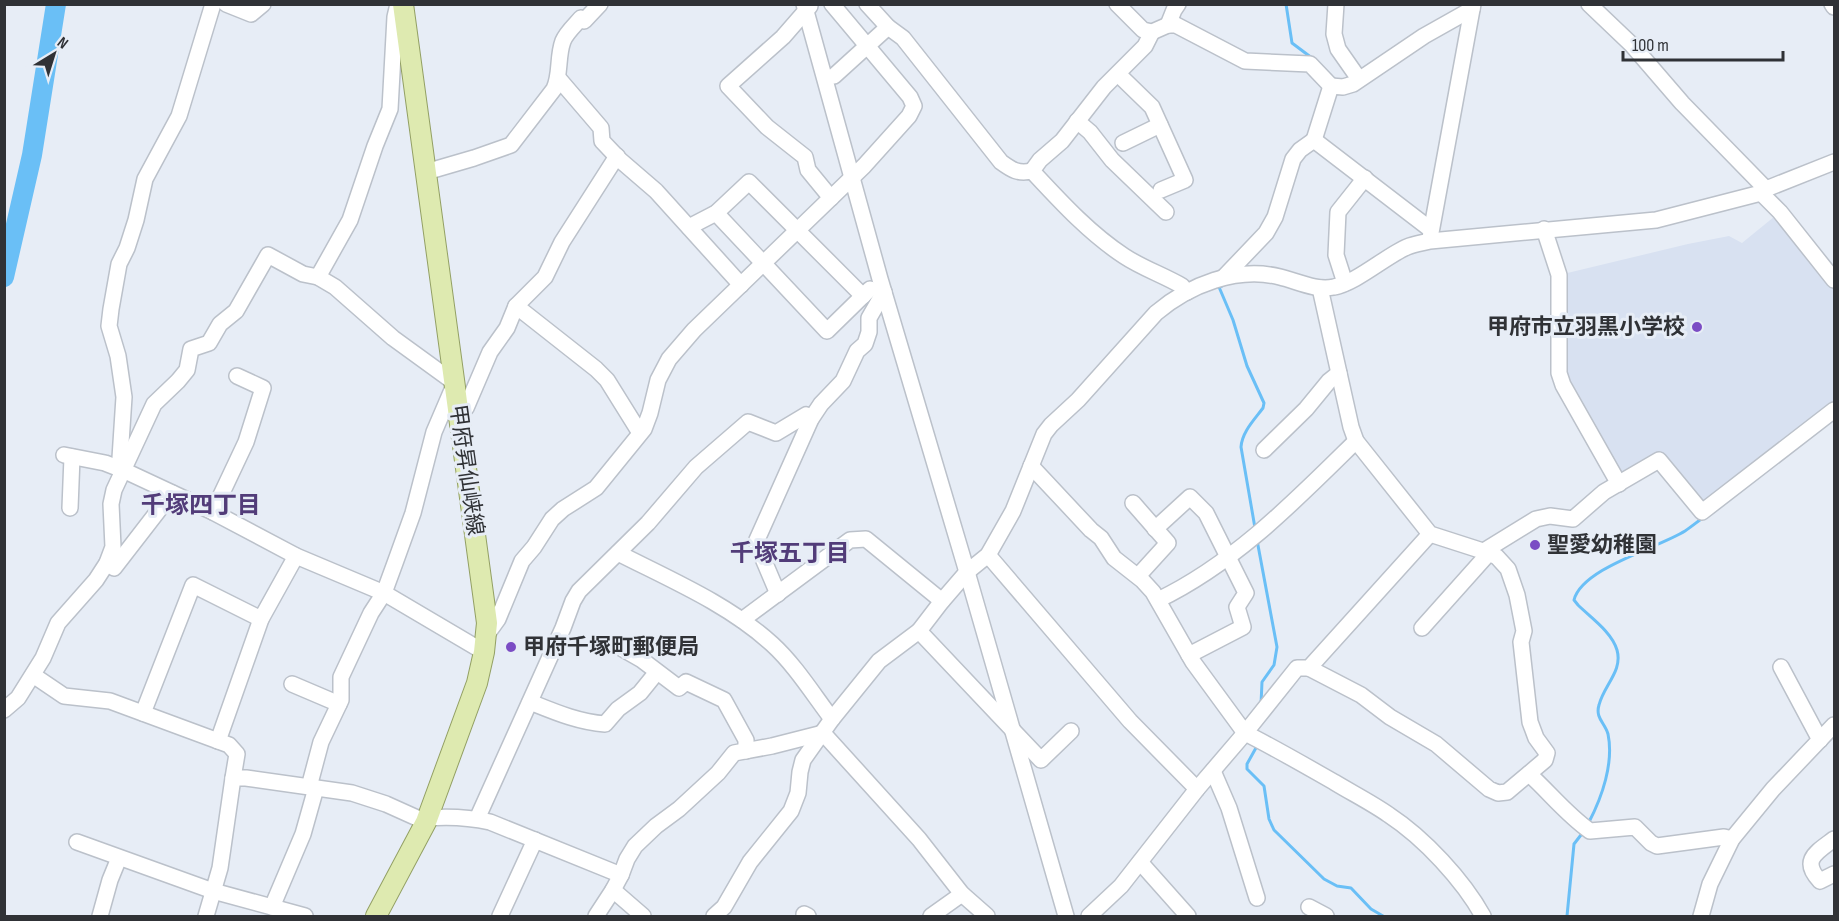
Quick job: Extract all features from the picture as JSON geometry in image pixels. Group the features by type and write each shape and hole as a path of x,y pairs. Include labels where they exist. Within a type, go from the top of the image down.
{"main road":[{"name":"甲府昇仙峡線","path":"376,916 426,820 477,683 487,623 404,4"}],"street":[{"path":"123,470 120,458 124,397 118,356 110,326 118,270 136,220 146,179 179,116 213,4"},
{"path":"226,4 251,14 263,4"},
{"path":"318,277 350,220 390,109 394,17 398,4"},
{"path":"426,172 474,159 511,145 554,89 559,79 559,60 563,40 581,18 584,21 600,4"},
{"path":"70,508 68,456 105,463 213,512 296,555 384,593 485,644 522,561 552,519 563,509 596,488 640,433 650,413 658,380 669,359 694,330 831,198 909,116 914,106 910,97 832,4"},
{"path":"867,4 888,27 903,38 1001,162 1021,173 1032,171 1040,160 1062,141 1104,87 1145,46 1152,33 1168,25 1176,24 1245,61 1310,64 1331,86 1343,87 1353,84 1472,7"},
{"path":"1118,4 1143,30 1152,33"},
{"path":"1168,25 1178,4"},
{"path":"1336,4 1334,34 1338,49 1359,79"},
{"path":"1589,4 1632,45 1682,103 1764,191 1834,280"},
{"path":"807,6 882,285 1066,916"},
{"path":"807,6 775,45 728,86 767,127 805,157 808,170 831,198"},
{"path":"1430,235 1472,7"},
{"path":"834,76 888,27"},
{"path":"1118,74 1152,107 1185,180 1161,190"},
{"path":"559,79 601,128 602,141 656,191 741,285"},
{"path":"1222,279 1266,233 1275,217 1293,159 1300,150 1314,140 1331,86"},
{"path":"1077,121 1090,132 1112,160 1166,212"},
{"path":"1123,143 1160,125"},
{"path":"1314,140 1365,178 1430,235"},
{"path":"458,411 466,408 490,352 507,328 516,306 545,277 562,242 617,156"},
{"path":"714,916 724,908 750,862 791,811 798,794 803,760 832,719 879,661 919,631 967,572 988,555 1013,511 1044,434 1078,400 1156,313 1168,303 1187,292 1237,274 1265,273 1320,288 1335,287 1430,235 1544,230 1656,220 1764,191 1834,162"},
{"path":"1032,171 1105,243 1126,258 1182,285 1187,292"},
{"path":"1345,283 1336,255 1338,212 1365,178"},
{"path":"689,227 716,213 749,182 863,296"},
{"path":"716,213 827,331 863,296 882,285"},
{"path":"1544,230 1559,275 1559,374 1619,484"},
{"path":"4,710 18,698 33,675 58,623 96,580 107,563 113,547 111,504 114,490 154,404 187,370 191,349 209,344 220,324 236,311 268,255 303,274 318,277 334,287 393,338 454,383 434,432 413,513 384,593 371,613 341,677 340,700 321,742 303,834 272,907"},
{"path":"778,594 756,542 811,419 821,404 843,381 857,351 865,344 869,318 882,285"},
{"path":"1089,916 1140,862 1197,789 1298,668 1310,668 1361,695 1390,717 1436,744 1489,789 1498,793 1507,792 1545,760 1547,753 1536,738 1530,722 1521,642 1524,631 1517,595 1508,569 1497,557 1486,552 1430,534 1356,441 1320,288"},
{"path":"516,306 607,380 640,433"},
{"path":"1264,450 1339,373"},
{"path":"213,512 246,442 263,388 237,376"},
{"path":"1422,628 1486,552 1536,519 1550,516 1573,519 1604,492 1659,460 1702,512 1834,410"},
{"path":"477,819 579,591 648,523 696,467 748,422 776,433 806,415 811,419"},
{"path":"1158,600 1228,557 1272,521 1356,441"},
{"path":"1031,466 1091,530 1101,537 1114,558 1138,576 1153,592 1207,684 1245,733 1278,749 1389,815 1411,831 1466,890 1483,916"},
{"path":"107,563 114,568 172,493"},
{"path":"1155,528 1190,497 1206,513 1246,593 1237,607 1243,627 1189,655"},
{"path":"1133,503 1168,543 1138,576"},
{"path":"1310,668 1430,534"},
{"path":"742,620 850,540 866,538 942,601"},
{"path":"618,553 700,595 742,620 773,645 791,664 832,719"},
{"path":"218,741 261,619 296,555"},
{"path":"988,555 1130,721 1197,789"},
{"path":"143,713 192,585 261,619"},
{"path":"919,631 1041,760 1071,731"},
{"path":"614,644 642,660 679,688 686,682 724,700 746,740 746,751"},
{"path":"1781,666 1820,740"},
{"path":"530,702 570,718 605,724 618,709 640,693 657,672"},
{"path":"33,675 64,696 110,700 229,745 237,754 220,868 206,916"},
{"path":"292,684 339,704"},
{"path":"1701,916 1710,884 1732,839 1773,789 1834,725"},
{"path":"596,916 613,890 635,846 656,826 680,809 734,753 823,733"},
{"path":"823,733 919,839 962,894 987,916"},
{"path":"1213,771 1229,808 1257,898"},
{"path":"1529,774 1585,827 1635,827 1658,846 1724,837 1732,839"},
{"path":"233,778 246,777 352,793 426,820 455,816 490,822 621,875"},
{"path":"1834,839 1816,852 1810,866 1820,881 1834,874"},
{"path":"500,916 535,840"},
{"path":"77,842 213,891 305,916"},
{"path":"100,916 119,858"},
{"path":"1140,862 1188,916"},
{"path":"613,890 643,916"},
{"path":"931,916 962,894"},
{"path":"1309,907 1325,916"}],"shaded area":[{"name":"甲府市立羽黒小学校","path":"1780,212 1834,280 1834,410 1702,512 1659,460 1619,484 1559,373 1559,275 1729,236 1742,243"}],"waterway":[{"path":"4,277 32,155 56,4"},
{"path":"1286,4 1292,43 1312,58"},
{"path":"1222,286 1219,287 1233,320 1247,366 1264,403 1263,408 1246,431 1241,447 1255,528"},
{"path":"1589,822 1606,780 1609,756 1608,734 1598,710 1601,698 1615,671 1618,658 1617,650 1610,637 1574,600 1580,589 1591,578 1622,560 1673,538 1704,517"},
{"path":"1257,540 1277,647 1274,665 1262,682 1261,704"},
{"path":"1257,746 1247,764 1247,769 1264,786 1269,819 1274,830 1324,879 1337,886 1351,888 1371,909 1383,916"},
{"path":"1567,916 1574,844 1584,831"}],"place":[{"name":"甲府市立羽黒小学校","path":"1697,327"},
{"name":"聖愛幼稚園","path":"1535,545"},
{"name":"甲府千塚町郵便局","path":"511,647"}],"district":[{"name":"千塚四丁目","path":"201,505"},
{"name":"千塚五丁目","path":"790,553"}]}
